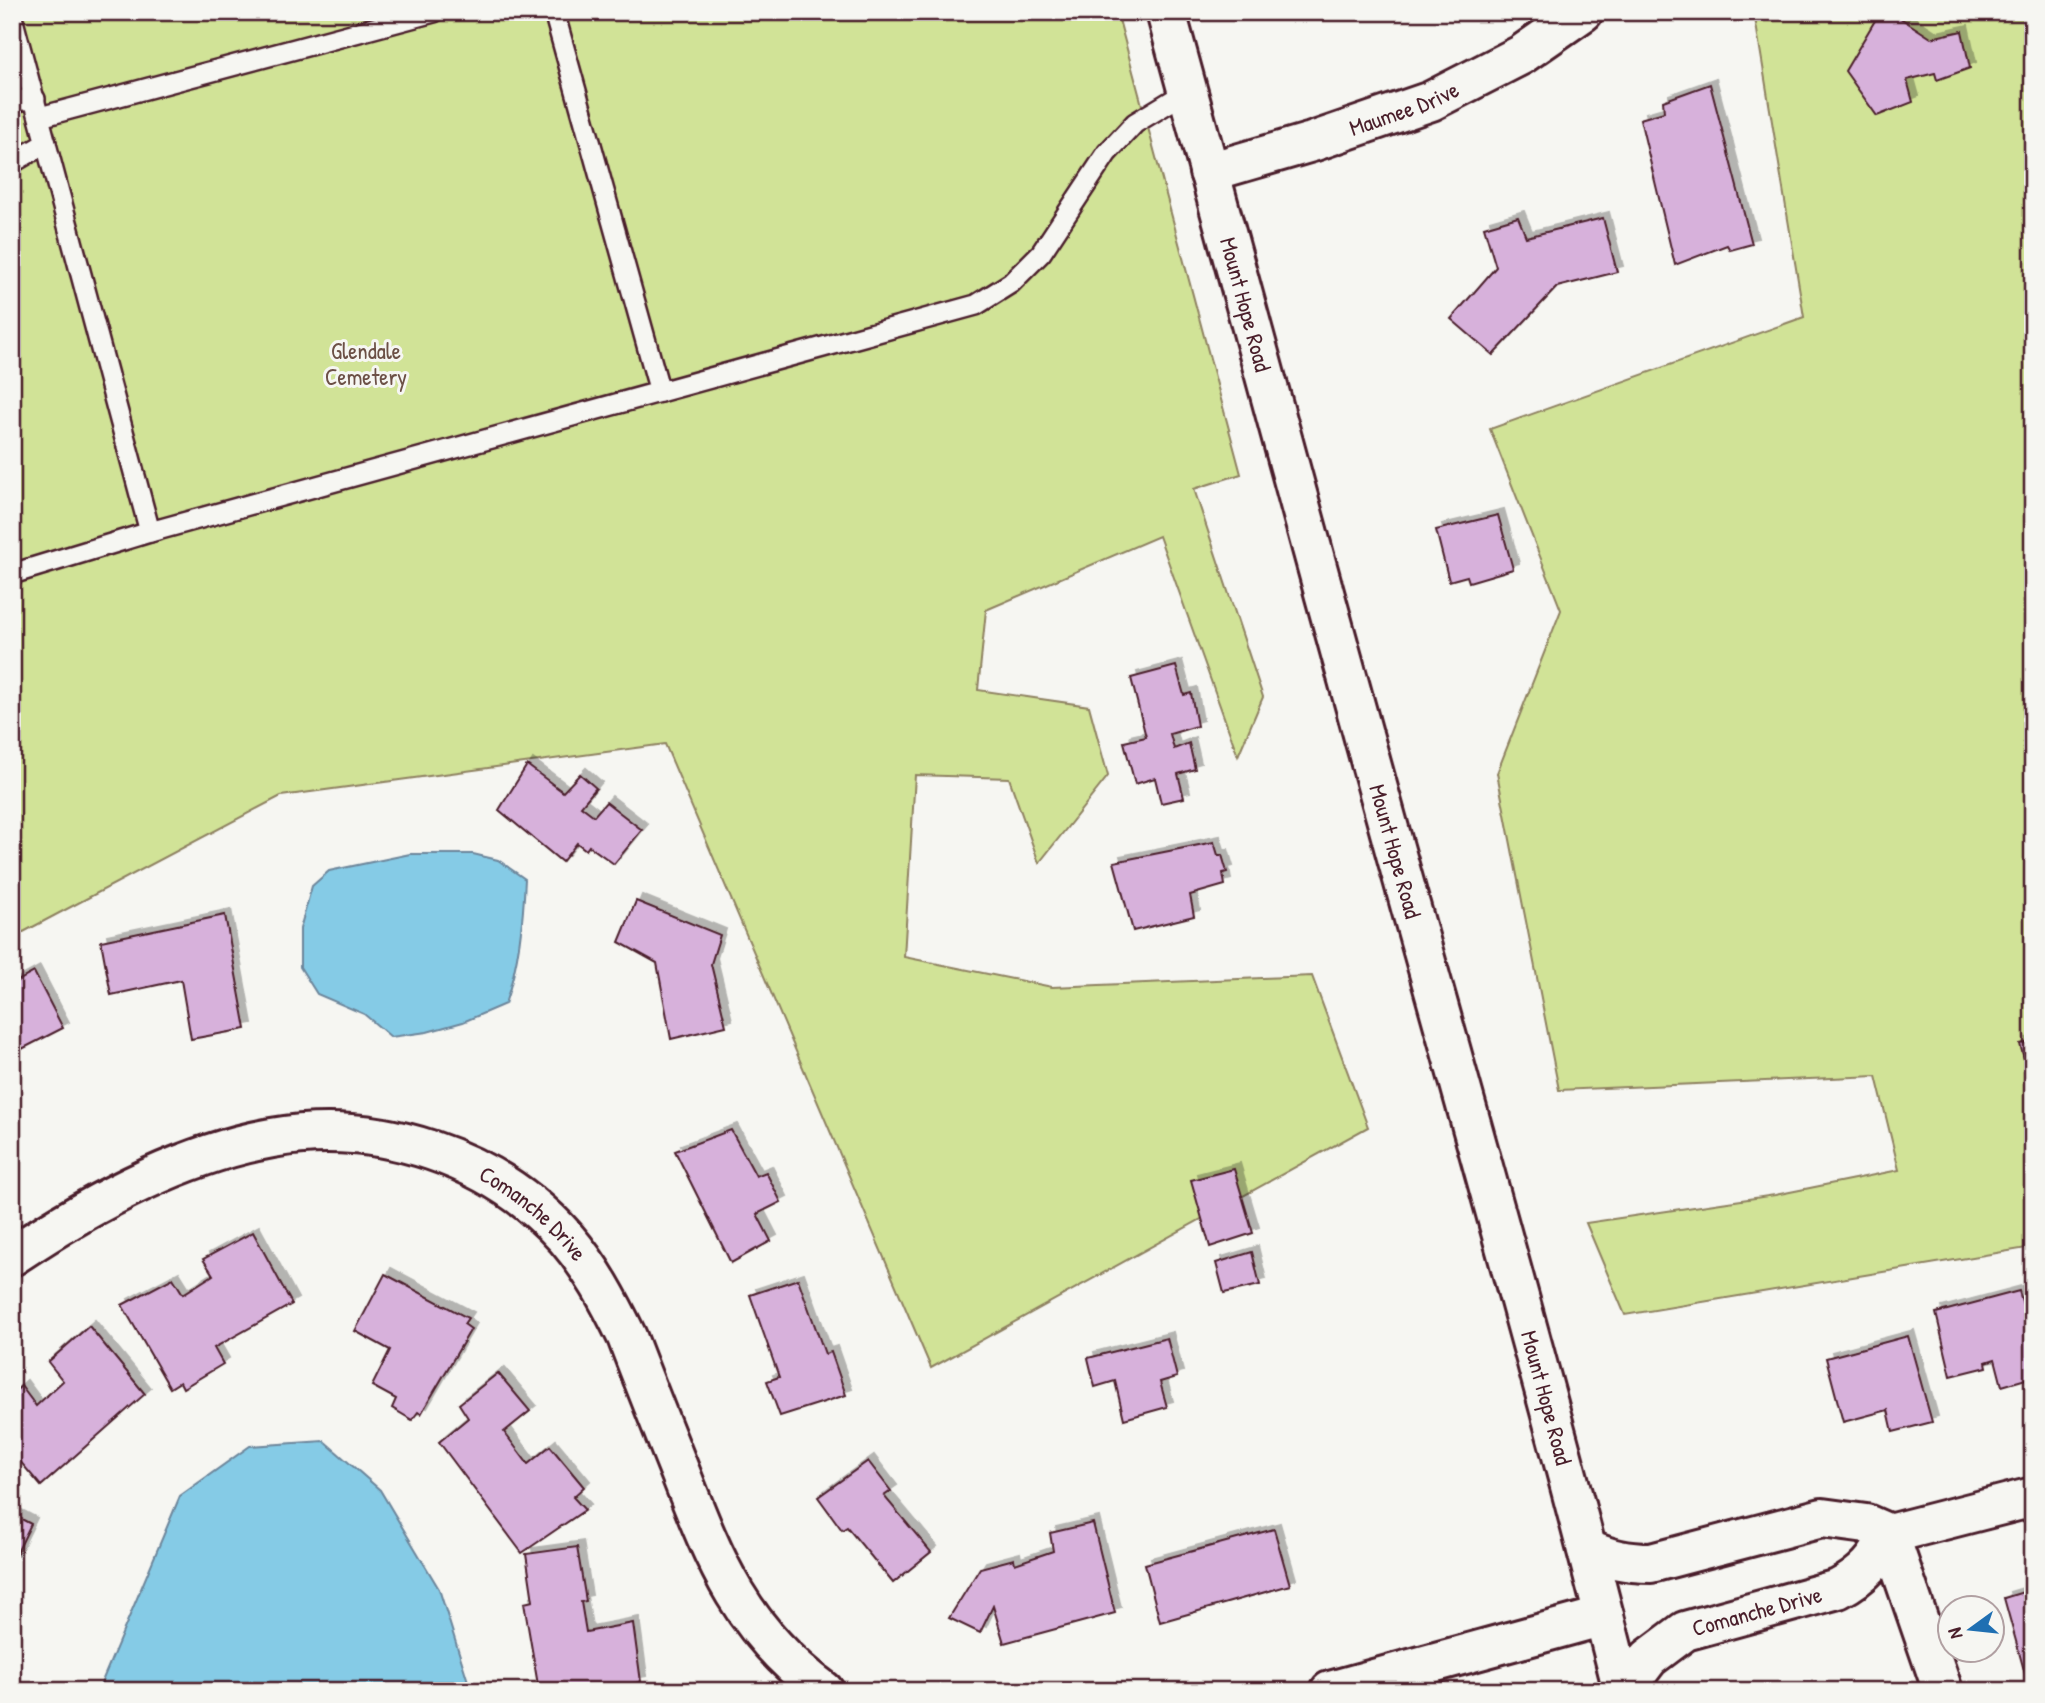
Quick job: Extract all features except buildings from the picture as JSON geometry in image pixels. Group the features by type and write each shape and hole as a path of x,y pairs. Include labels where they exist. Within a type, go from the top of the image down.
{"street":[{"name":"Mount Hope Road","path":"1166,12 1479,1150 1624,1691"},
{"name":"Maumee Drive","path":"1209,172 1312,142 1432,102 1521,55 1583,12"},
{"name":"Comanche Drive","path":"12,1256 108,1198 160,1174 215,1153 270,1138 311,1133 393,1139 471,1166 505,1186 536,1210 565,1237 590,1268 627,1338 717,1564 754,1623 776,1649 824,1691"},
{"path":"1587,1549 1629,1563 1651,1563 1822,1518 1866,1524 1889,1534 2033,1497"},
{"path":"1889,1534 1943,1691"},
{"name":"Comanche Drive","path":"1624,1691 1649,1658 1685,1631 1838,1589 1857,1579 1881,1553 1889,1534"},
{"path":"1330,1691 1604,1616"}],"lane":[{"path":"12,101 37,108 433,12"},
{"path":"554,12 660,392"},
{"path":"12,17 150,532"},
{"path":"12,574 150,532 976,305 998,293 1041,253 1108,153 1135,123 1188,91"},
{"path":"12,163 46,143"}],"green space":[{"name":"Glendale Cemetery","path":"12,12 1117,12 1241,474 1194,489 1263,697 1238,756 1159,536 986,610 978,690 1089,706 1108,776 1039,863 1009,778 915,775 904,957 1052,987 1312,976 1368,1127 931,1368 665,744 281,796 12,938"},
{"path":"1754,12 2033,12 2033,1247 1625,1315 1586,1223 1775,1195 1899,1170 1876,1076 1559,1090 1497,773 1561,610 1490,429 1804,317"}],"water":[{"path":"410,854 473,854 498,860 525,879 521,927 514,973 505,1004 463,1022 427,1032 391,1037 364,1014 317,994 300,967 300,929 312,886 329,871"},
{"path":"324,1441 380,1490 439,1589 471,1691 98,1691 180,1496 250,1446"}]}
